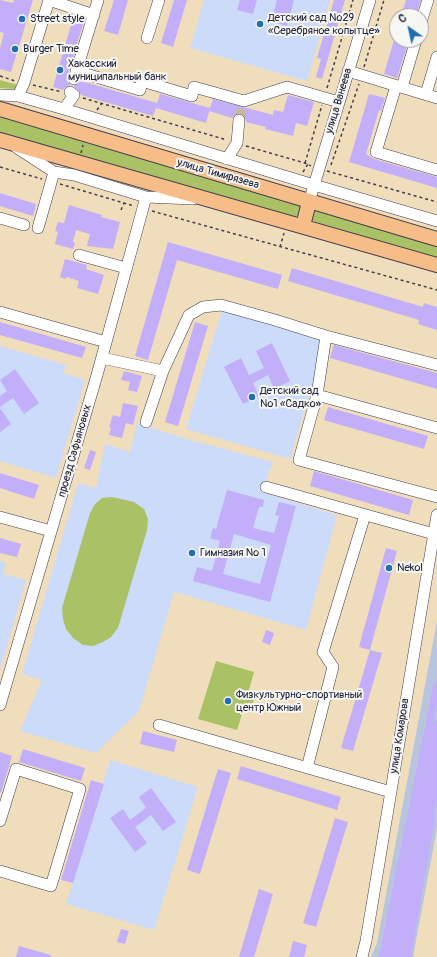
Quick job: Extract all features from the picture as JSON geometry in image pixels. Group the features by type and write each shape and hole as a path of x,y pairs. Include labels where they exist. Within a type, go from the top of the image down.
{"main road":[{"name":"улица Тимирязева","path":"0,109 437,239"},
{"path":"4,141 303,226 437,266"},
{"path":"303,226 309,202"}],"street":[{"path":"18,96 24,83 49,0 94,15"},
{"path":"98,0 75,75 140,90 142,81 192,96 194,87 243,104 287,87 339,102"},
{"path":"147,38 159,0"},
{"name":"улица Ванеева","path":"309,202 314,185 323,171 339,102 370,0"},
{"path":"413,48 376,152 437,170"},
{"path":"426,94 437,57"},
{"path":"348,71 437,98"},
{"path":"64,109 72,93"},
{"path":"0,95 18,96 64,109 437,221"},
{"path":"227,158 237,143 239,120"},
{"path":"4,141 53,177 74,175 146,197 212,200"},
{"path":"38,228 53,177"},
{"name":"проезд Сафьяновых","path":"0,705 102,358 146,197"},
{"path":"0,218 24,225"},
{"path":"79,255 126,268"},
{"path":"146,422 163,370 189,315 203,307 221,305 326,336 437,365"},
{"path":"0,312 106,342"},
{"path":"326,336 317,395 299,460 437,497"},
{"path":"102,358 163,370"},
{"path":"317,395 437,428"},
{"path":"266,487 434,534"},
{"path":"306,768 332,667 323,652 365,515"},
{"name":"улица Комарова","path":"362,957 366,941 437,515"},
{"path":"0,517 51,531"},
{"path":"159,725 391,792"},
{"path":"0,821 16,769 80,789 51,886 0,871"}],"path":[{"path":"305,163 353,0"},
{"path":"323,171 362,75 384,0"},
{"path":"0,76 24,83 72,93 305,163 323,171 437,202"},
{"path":"0,167 53,177 143,209 437,290"},
{"path":"122,210 124,202"}],"shaded area":[{"name":"Детский сад №29 «Серебряное копытце»","path":"204,0 330,0 307,81 190,48"},
{"name":"Детский сад №1 «Cадко»","path":"222,309 321,338 318,365 290,459 186,429"},
{"path":"0,346 66,365 63,373 85,380 56,478 0,461"},
{"name":"Гимназия № 1","path":"137,423 183,438 273,462 261,492 337,515 306,630 174,592 139,711 96,753 20,731 42,680 22,674 78,483 96,488 105,444 130,452"},
{"path":"0,561 6,562 3,574 26,580 0,670"},
{"path":"437,621 437,828 413,957 371,957 377,943"},
{"path":"110,760 198,787 154,930 66,904"}],"green space":[{"path":"0,80 18,85 16,89 0,88"},
{"path":"0,114 299,203 302,207 299,216 295,217 261,207 252,207 0,135"},
{"path":"316,209 437,244 437,259 315,222 311,219 312,212"},
{"path":"112,497 134,502 144,509 148,519 147,530 118,628 111,637 103,642 93,646 83,645 73,638 66,629 62,608 90,513 95,504 102,498"},
{"name":"Физкультурно-спортивный центр Южный","path":"216,661 254,672 249,690 256,692 250,713 243,711 237,730 198,719"}],"building":[{"path":"0,0 13,3 14,0 33,0 11,72 0,69 0,48 4,33 0,32"},
{"path":"114,0 128,0 118,35 104,31"},
{"path":"174,0 187,0 173,47 161,43"},
{"path":"240,0 257,0 253,14 237,10"},
{"path":"277,0 294,0 287,26 271,21"},
{"path":"334,0 345,0 322,79 316,77 321,59 317,58"},
{"path":"406,0 421,0 418,8 404,8"},
{"path":"73,18 84,21 67,77 67,81 71,85 67,86 63,90 53,87"},
{"path":"392,48 406,48 397,78 384,74"},
{"path":"81,81 157,103 160,94 210,108 206,123 156,108 153,116 81,95 73,86"},
{"path":"369,94 385,98 381,111 379,110 366,154 374,159 437,177 437,188 349,162"},
{"path":"288,95 314,102 307,126 296,123 293,136 265,129 266,127 246,122 245,117 240,113 236,114 232,118 209,111 213,99 273,115 274,110 283,112"},
{"path":"0,193 36,204 33,216 0,206"},
{"path":"69,205 102,215 101,217 120,222 113,249 87,246 90,234 76,230 73,249 55,244 58,232 55,231 58,222 64,223"},
{"path":"168,242 282,275 278,289 177,260 148,360 135,356"},
{"path":"65,259 87,265 86,269 104,275 98,294 77,288 79,281 67,277 66,279 60,277"},
{"path":"292,268 423,307 424,303 437,307 437,330 418,324 419,320 288,281"},
{"path":"0,322 86,347 82,358 0,335"},
{"path":"195,322 208,326 178,426 165,422"},
{"path":"272,343 290,381 274,389 268,375 253,383 259,396 243,404 224,367 241,358 249,375 264,368 256,351"},
{"path":"334,345 437,373 437,389 330,358"},
{"path":"15,369 39,403 24,414 13,398 0,407 0,396 7,391 0,380"},
{"path":"124,371 142,376 137,392 128,390 130,382 121,380"},
{"path":"123,403 138,406 133,425 126,423 122,438 109,435 111,428 109,427 113,415 120,417"},
{"path":"328,407 428,436 424,449 324,420"},
{"path":"0,408 11,424 0,432"},
{"path":"90,450 96,452 90,470 84,468"},
{"path":"314,471 413,500 409,515 310,486"},
{"path":"0,473 39,485 34,499 0,488"},
{"path":"227,490 264,500 263,507 259,507 253,528 274,533 279,516 275,515 279,502 296,506 270,602 193,581 197,567 212,571 220,541 210,538 213,528 216,529","holes":["234,534 271,545 260,584 223,574"]},
{"path":"0,538 21,544 17,557 0,553"},
{"path":"386,548 397,551 370,650 359,647"},
{"path":"266,630 274,633 270,645 262,642"},
{"path":"370,650 382,653 353,751 341,748"},
{"path":"434,682 437,682 437,703 434,721 437,722 437,801 411,957 379,957"},
{"path":"143,731 177,740 174,752 140,744"},
{"path":"23,749 85,768 81,781 19,762"},
{"path":"0,752 12,756 1,793 0,792"},
{"path":"241,766 341,797 337,810 237,779"},
{"path":"218,769 231,773 200,874 187,870"},
{"path":"91,780 104,784 73,883 61,880"},
{"path":"151,788 176,822 163,831 151,815 135,827 147,843 135,852 110,818 123,809 130,820 146,808 139,797"},
{"path":"335,818 348,822 316,927 303,923"},
{"path":"259,889 273,894 254,957 239,957"},
{"path":"121,929 129,931 125,944 117,942"},
{"path":"293,941 307,945 304,957 289,957"},
{"path":"19,946 51,955 51,957 16,957"}],"tunnel":[{"path":"239,120 242,107"}],"place":[{"name":"Street style","path":"22,19"},
{"name":"Детский сад №29 «Серебряное копытце»","path":"260,24"},
{"name":"Burger Time","path":"15,49"},
{"name":"Хакасский муниципальный банк","path":"60,70"},
{"name":"Детский сад №1 «Cадко»","path":"252,397"},
{"name":"Гимназия № 1","path":"192,553"},
{"name":"Nekol","path":"389,568"},
{"name":"Физкультурно-спортивный центр Южный","path":"228,701"}]}
